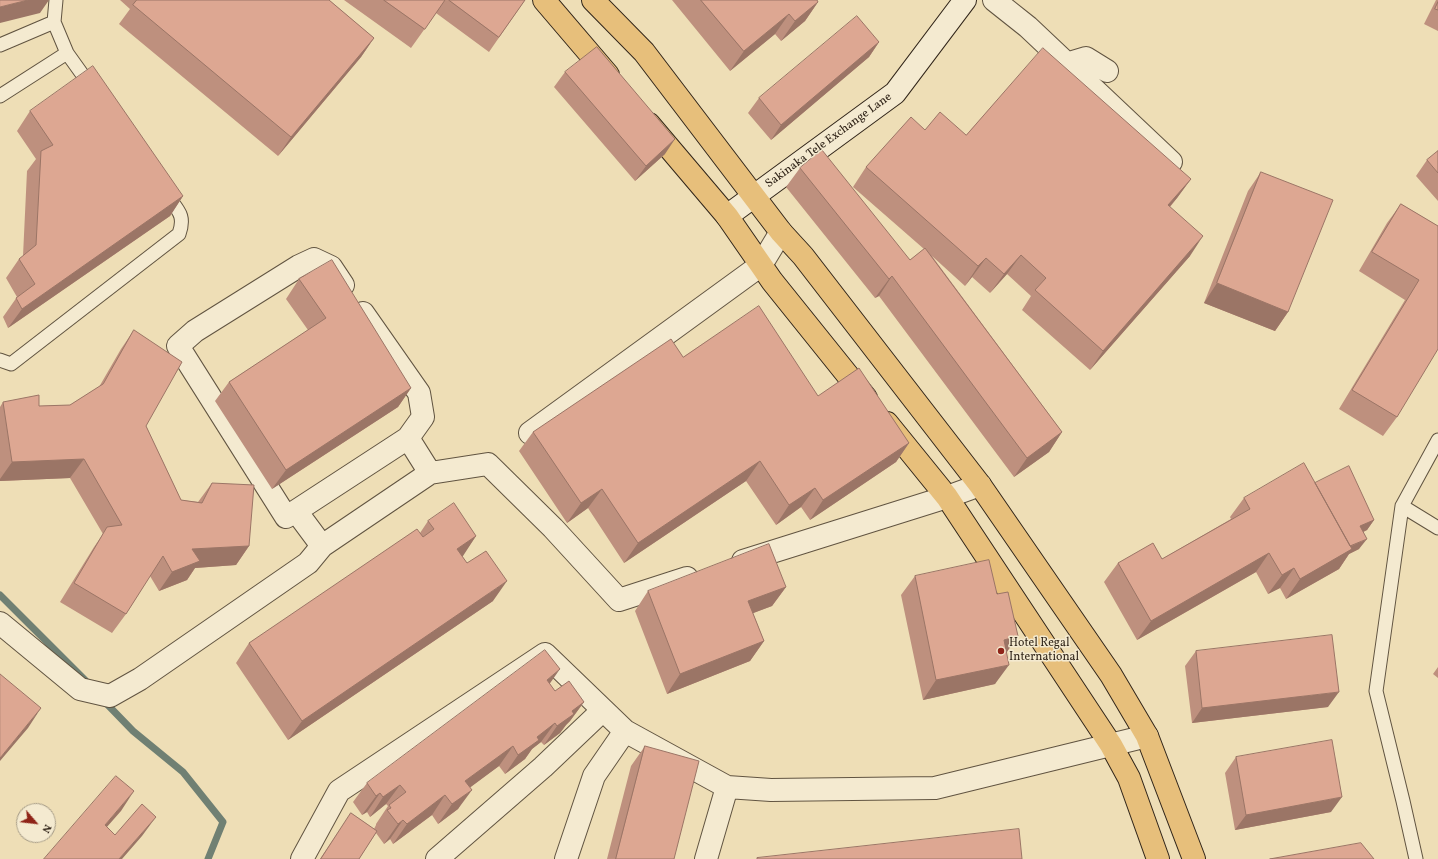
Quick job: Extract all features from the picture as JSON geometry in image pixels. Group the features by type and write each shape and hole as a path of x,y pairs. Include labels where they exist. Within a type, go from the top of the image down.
{"main road":[{"path":"544,0 620,90"},
{"path":"593,0 644,52 781,232 803,256 980,485 1111,675 1147,736 1194,859"},
{"path":"635,108 727,216 766,273 947,497 1111,745 1129,778 1158,859"}],"street":[{"name":"Sakinaka Tele Exchange Lane","path":"727,216 895,94 965,0"},
{"path":"994,0 1028,27 1172,162"},
{"path":"1066,64 1086,58 1107,71"},
{"path":"530,434 766,273 781,232"},
{"path":"314,259 331,267 419,393 423,418 408,438 296,511 286,517 178,346 196,331 299,266 314,259"},
{"path":"408,438 430,472"},
{"path":"0,623 80,689 110,696 140,679 308,563 322,546 430,472 488,464 553,528 619,600 702,574"},
{"path":"725,566 947,497 980,485"},
{"path":"296,511 322,546"},
{"path":"302,859 339,791 545,654 625,731 727,786 770,790 935,788 1147,736"},
{"path":"437,859 543,767 603,710"},
{"path":"566,859 594,776 625,731"},
{"path":"706,859 727,786"}],"lane":[{"path":"56,0 54,22 67,53 99,98"},
{"path":"0,45 54,22"},
{"path":"0,96 67,53"},
{"path":"0,360 11,364 178,234 182,225 181,215 158,183"},
{"path":"1416,859 1376,691 1402,506 1438,440"},
{"path":"1402,506 1438,528"}],"building":[{"path":"0,0 28,0 0,7"},
{"path":"137,0 329,0 374,38 291,137 133,5"},
{"path":"384,0 445,0 425,29"},
{"path":"449,0 525,0 499,37"},
{"path":"701,0 817,0 818,2 795,21 789,14 744,51"},
{"path":"1438,2 1438,10 1435,9"},
{"path":"857,16 879,42 781,125 759,98"},
{"path":"597,47 675,139 646,166 565,72"},
{"path":"1043,48 1191,179 1168,205 1203,236 1103,351 1035,290 1046,278 1021,255 1004,274 986,258 978,266 866,167 911,117 925,130 940,112 966,135"},
{"path":"93,66 183,196 22,309 16,298 35,284 19,259 36,245 41,151 53,145 30,111"},
{"path":"822,150 910,260 925,248 1062,432 1027,458 892,276 889,279 800,168"},
{"path":"1438,151 1438,173 1427,160"},
{"path":"1261,172 1333,200 1288,312 1217,283"},
{"path":"1401,204 1438,226 1438,349 1397,417 1352,390 1419,280 1372,252"},
{"path":"332,260 411,388 286,470 229,382 326,318 299,279"},
{"path":"759,306 818,396 859,368 909,443 823,500 815,488 789,505 760,461 638,543 602,489 581,503 533,432 671,339 683,357"},
{"path":"134,330 182,362 146,426 181,500 202,503 212,483 254,485 249,546 192,549 200,561 172,572 163,556 126,614 74,583 107,527 122,525 84,459 12,462 3,402 39,395 39,406 70,405 103,384"},
{"path":"1304,463 1352,549 1300,579 1294,568 1282,575 1269,553 1151,621 1118,563 1153,543 1162,559 1250,509 1244,498"},
{"path":"1349,466 1374,520 1360,526 1367,539 1350,546 1315,483"},
{"path":"454,503 476,536 457,549 467,563 486,551 507,581 302,721 249,643 417,529 423,537 434,529 428,521"},
{"path":"769,544 786,587 748,601 764,641 680,674 648,591"},
{"path":"989,560 997,594 1008,592 1018,636 1004,640 1009,665 936,680 915,576"},
{"path":"1332,635 1339,692 1202,708 1196,651"},
{"path":"545,650 560,669 547,680 555,691 569,681 584,702 572,711 574,714 557,726 555,723 537,737 539,740 518,755 513,746 465,781 472,790 452,804 445,795 407,824 403,820 398,824 387,810 391,808 389,805 406,792 400,785 383,797 380,793 376,796 367,783"},
{"path":"0,674 41,708 0,758"},
{"path":"1332,740 1342,797 1246,815 1236,757"},
{"path":"645,746 699,761 674,859 616,859"},
{"path":"116,776 134,791 105,825 115,835 142,804 156,817 119,859 44,859"},
{"path":"351,813 377,831 359,859 321,859"},
{"path":"1019,829 1022,859 757,859 757,858"},
{"path":"1361,843 1374,859 1270,859"}],"waterway":[{"path":"0,595 85,680"},
{"path":"103,700 133,731 183,772 223,822 208,859"}],"place":[{"name":"Hotel Regal International","path":"1001,651"}]}
